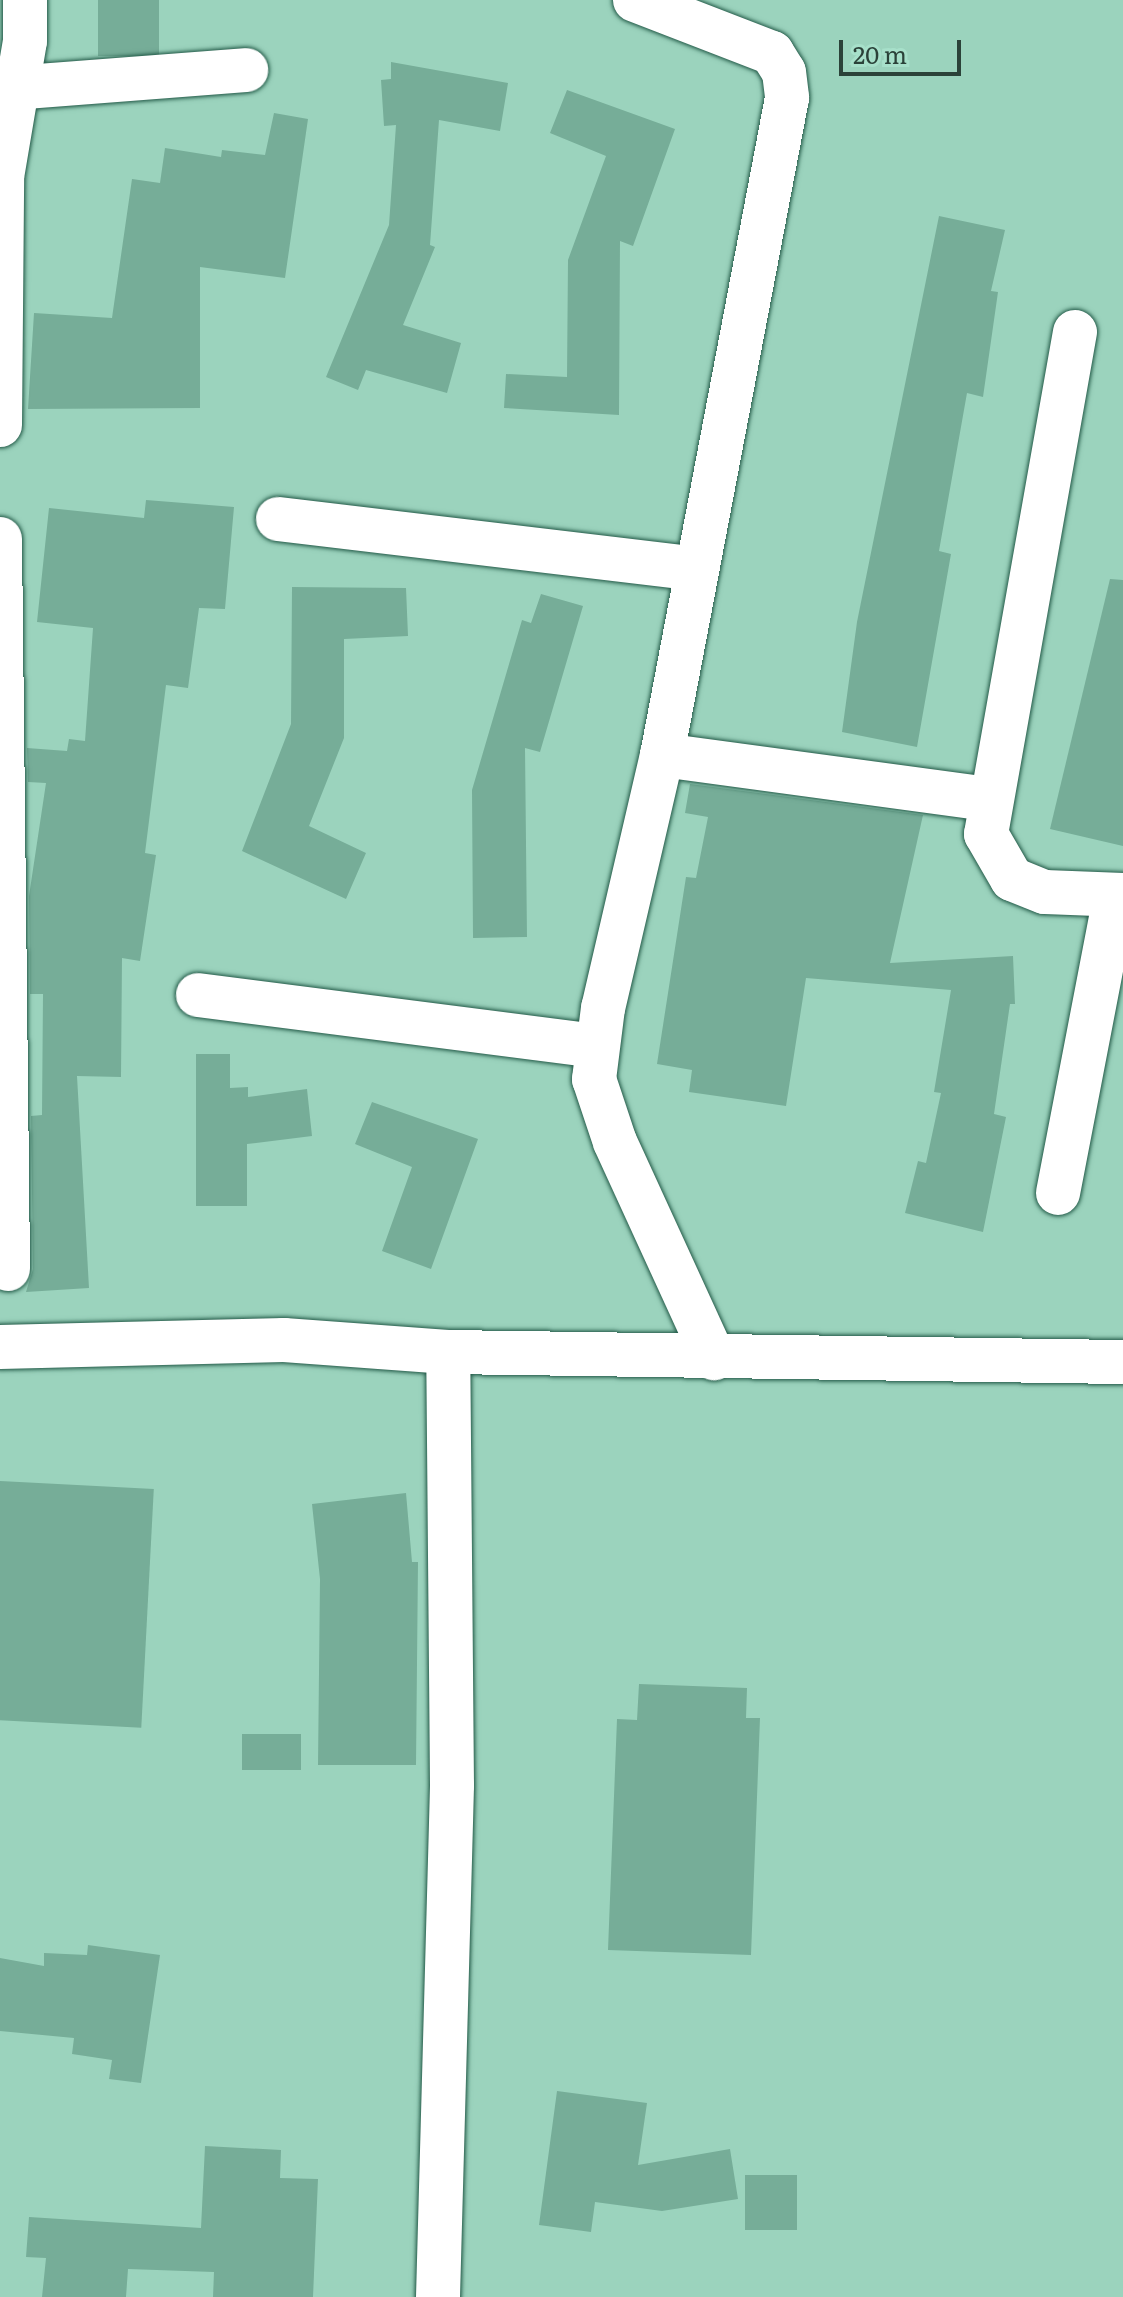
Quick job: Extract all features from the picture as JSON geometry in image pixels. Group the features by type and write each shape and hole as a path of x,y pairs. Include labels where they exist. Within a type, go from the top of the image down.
{"street":[{"path":"0,425 2,177 7,89 25,41 25,0"},
{"path":"635,0 772,53 784,72 782,124 662,755 596,1046 594,1079 602,1110 714,1358"},
{"path":"7,89 246,70"},
{"path":"1058,1193 1119,896 1045,892 1012,879 986,834 989,799 1075,332"},
{"path":"278,519 696,569"},
{"path":"0,539 8,1269"},
{"path":"662,755 989,799"},
{"path":"198,995 596,1046"},
{"path":"0,1347 284,1340 448,1352 1123,1362"},
{"path":"438,2297 452,1785 448,1352"}],"building":[{"path":"98,0 159,0 159,56 98,56"},
{"path":"391,62 508,83 500,131 439,120 430,245 435,247 403,325 461,343 447,393 366,370 358,390 326,377 389,225 396,125 384,126 381,80 391,79"},
{"path":"567,90 675,129 633,246 620,241 619,415 504,408 506,374 567,377 568,260 606,156 550,133"},
{"path":"274,113 308,119 285,278 200,267 200,408 28,409 34,313 112,318 132,179 160,183 165,148 221,157 222,150 265,155"},
{"path":"939,216 1005,230 991,291 998,292 983,397 967,393 939,551 951,554 917,747 842,732 857,622"},
{"path":"146,500 234,507 225,609 199,608 188,688 166,685 145,853 156,855 140,961 122,958 121,1077 77,1076 89,1288 26,1292 33,1269 31,1116 42,1115 43,994 30,994 29,896 46,783 28,782 27,748 67,751 69,739 85,741 93,628 37,622 49,508 144,518"},
{"path":"1110,579 1123,580 1123,846 1050,829"},
{"path":"292,587 406,588 408,636 344,639 344,738 309,826 366,853 346,899 242,851 291,724"},
{"path":"541,594 583,606 540,752 525,748 527,937 473,938 472,790 522,620 531,623"},
{"path":"690,784 923,815 890,963 1013,956 1015,1004 1010,1004 994,1114 1006,1117 983,1232 905,1213 918,1161 926,1163 941,1093 934,1092 951,990 806,978 786,1106 689,1092 692,1070 657,1064 686,877 696,878 708,817 685,813"},
{"path":"196,1054 230,1054 230,1088 248,1087 248,1097 307,1089 312,1136 247,1144 247,1206 196,1206"},
{"path":"372,1102 478,1139 431,1269 382,1251 412,1167 355,1144"},
{"path":"0,1481 154,1489 141,1728 0,1720"},
{"path":"406,1493 412,1562 418,1562 416,1765 318,1765 320,1579 312,1504"},
{"path":"639,1684 747,1688 746,1718 760,1718 751,1955 608,1950 617,1719 637,1720"},
{"path":"242,1734 301,1734 301,1770 242,1770"},
{"path":"88,1945 160,1955 141,2083 109,2079 112,2060 72,2054 74,2038 0,2031 0,1958 44,1966 44,1953 87,1955"},
{"path":"557,2091 647,2103 638,2165 730,2149 738,2199 662,2211 595,2202 591,2232 539,2225"},
{"path":"205,2146 281,2150 280,2178 318,2179 313,2297 213,2297 214,2272 128,2269 126,2297 42,2297 46,2258 26,2257 29,2217 201,2228"},
{"path":"745,2175 797,2175 797,2230 745,2230"}]}
